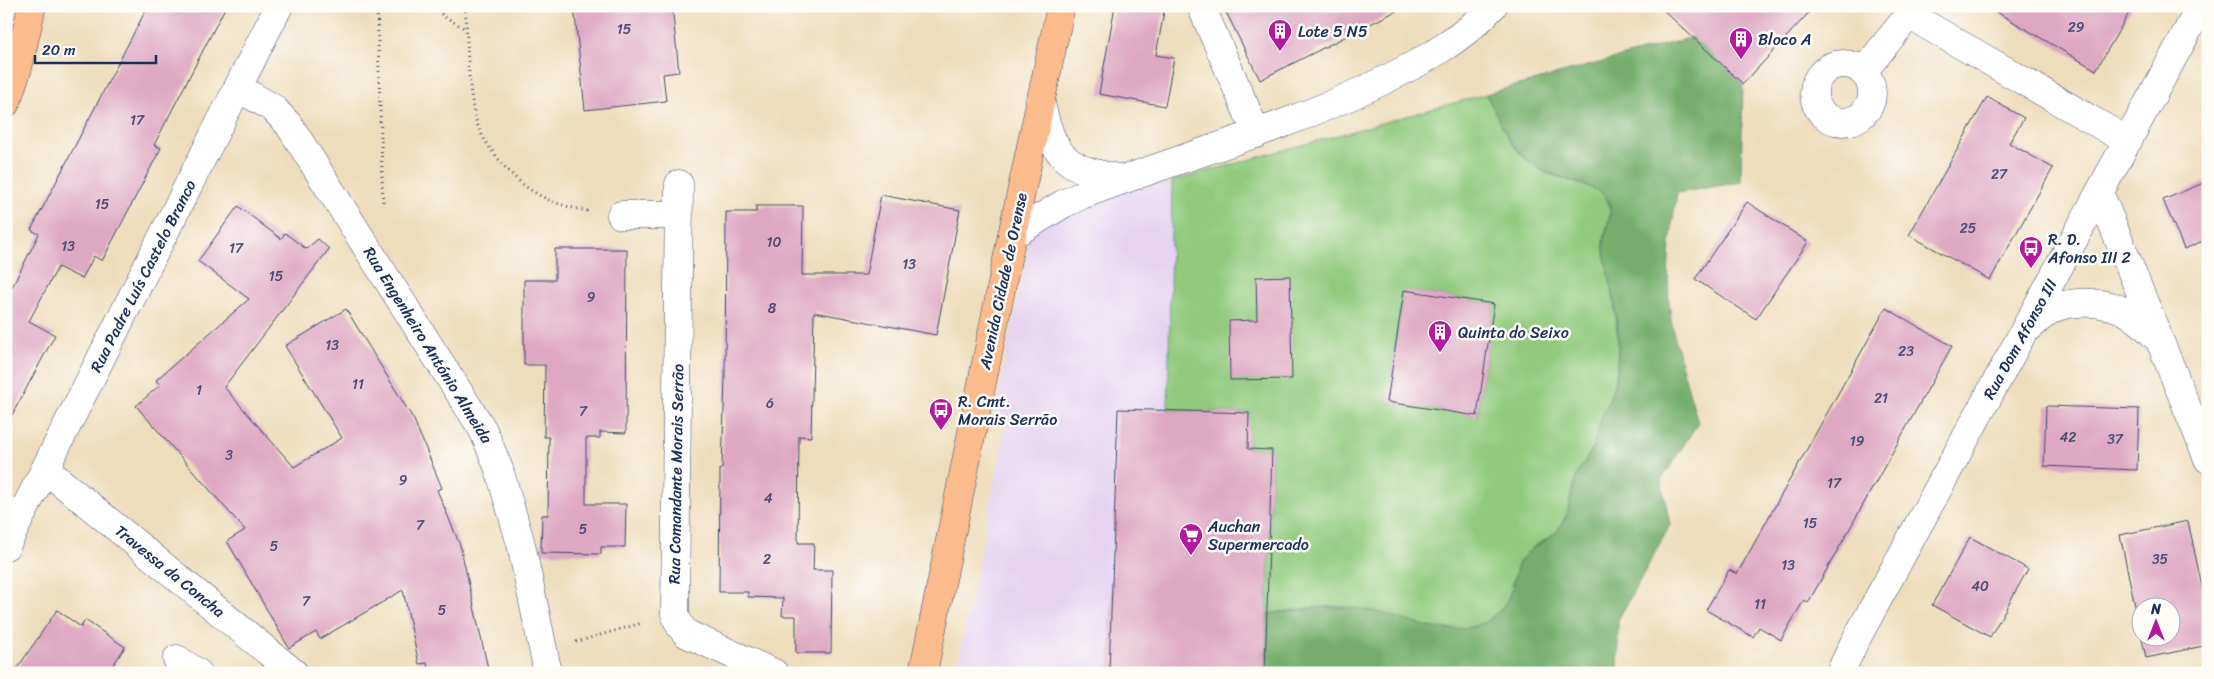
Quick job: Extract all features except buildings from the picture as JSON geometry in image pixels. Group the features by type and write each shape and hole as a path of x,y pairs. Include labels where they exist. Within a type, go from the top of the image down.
{"main road":[{"path":"6,103 18,68 32,6"},
{"name":"Avenida Cidade de Orense","path":"923,673 1012,235 1061,6"}],"street":[{"name":"Rua Padre Luís Castelo Branco","path":"6,546 280,6"},
{"path":"1201,6 1256,134"},
{"path":"1012,235 1063,204 1314,112 1418,64 1480,21 1493,6"},
{"name":"Rua Dom Afonso III","path":"1840,673 1854,643 2201,6"},
{"path":"1863,72 1912,11 2128,141"},
{"name":"Rua Engenheiro António Almeida","path":"238,88 273,108 289,125 481,425 499,469 521,544 546,662"},
{"path":"1040,100 1050,137 1059,153 1070,163 1085,171 1127,179"},
{"name":"Rua Comandante Morais Serrão","path":"674,614 679,184"},
{"path":"2100,194 2157,339 2208,460"},
{"path":"621,214 679,214"},
{"path":"2024,333 2044,314 2057,307 2090,303 2110,306 2128,312 2157,339"},
{"name":"Travessa da Concha","path":"45,469 294,673"},
{"path":"674,614 687,634 774,673"}],"path":[{"path":"377,6 383,207"},
{"path":"435,6 443,16 466,29"},
{"path":"465,6 475,117 484,141 507,171 525,188 549,200 586,211 621,214"},
{"path":"546,662 674,614"}],"shaded area":[{"path":"1172,181 1168,410 1249,413 1272,450 1265,673 956,673 1008,416 995,413 1031,229 1099,197"}],"green space":[{"path":"1693,37 1743,84 1741,182 1677,193 1669,256 1669,303 1676,346 1698,423 1661,480 1670,525 1618,620 1618,673 1265,673 1267,614 1314,608 1349,608 1377,612 1437,628 1452,630 1467,628 1483,623 1497,613 1508,599 1513,588 1518,566 1523,557 1559,529 1568,511 1575,479 1592,451 1616,377 1617,319 1604,249 1610,217 1609,204 1607,198 1595,189 1541,170 1525,158 1505,132 1486,94"},
{"path":"1486,94 1511,143 1522,155 1545,173 1600,190 1610,205 1610,215 1604,238 1604,252 1611,281 1616,319 1618,342 1616,379 1593,448 1578,472 1568,512 1556,533 1533,547 1519,563 1507,602 1485,622 1471,627 1438,629 1340,606 1316,607 1267,614 1272,450 1248,449 1249,413 1168,410 1172,181","holes":["1404,290 1494,304 1477,416 1387,402"]}],"place":[{"name":"Lote 5 N5","path":"1280,52"},
{"name":"Bloco A","path":"1741,60"},
{"name":"R. D. Afonso III 2","path":"2031,269"},
{"name":"Quinta do Seixo","path":"1440,353"},
{"name":"R. Cmt. Morais Serrão","path":"941,431"},
{"name":"Auchan Supermercado","path":"1191,556"}]}
